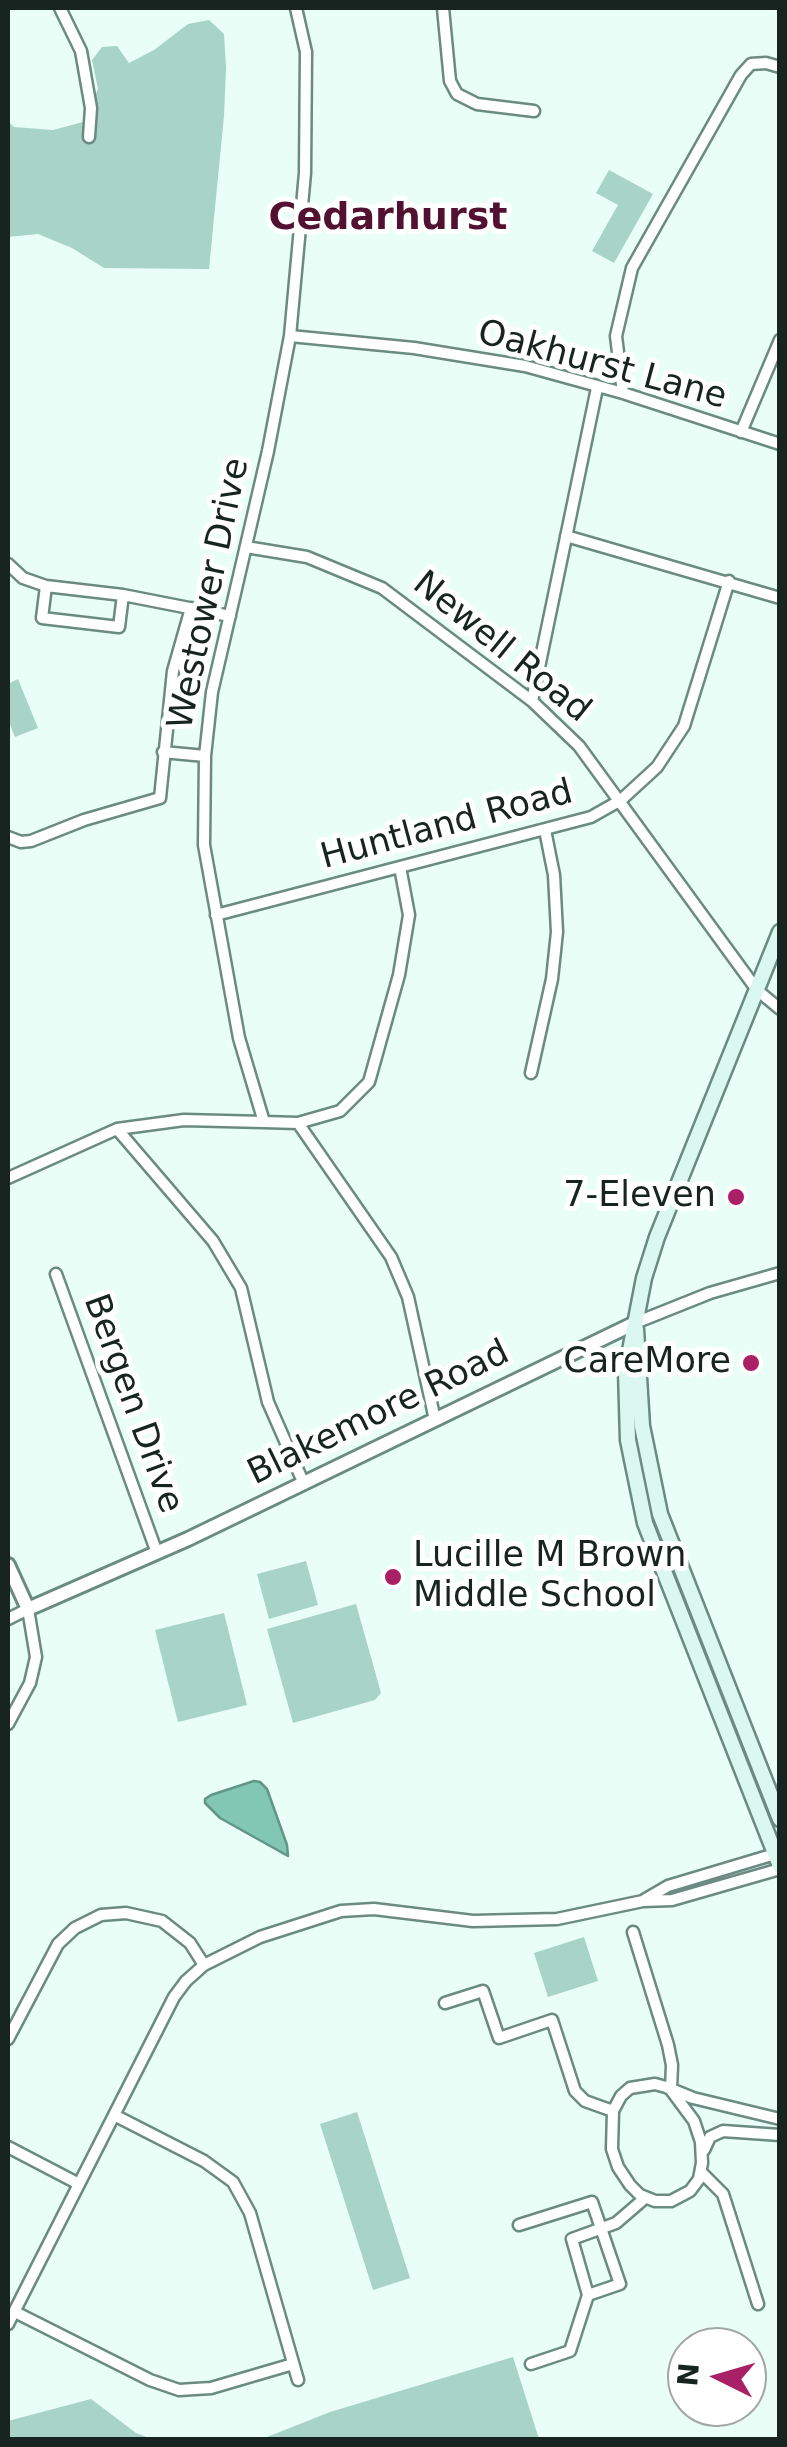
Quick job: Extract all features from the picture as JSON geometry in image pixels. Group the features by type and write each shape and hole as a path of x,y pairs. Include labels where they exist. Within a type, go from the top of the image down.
{"main road":[{"path":"778,1860 667,1584 640,1505 628,1440 626,1355 657,1236 780,932"},
{"path":"635,1323 642,1426 660,1514 780,1820"}],"street":[{"path":"60,8 81,52 88,82 89,137"},
{"name":"Westower Drive","path":"264,1122 239,1038 204,845 204,756 212,692 278,408 290,336 306,174 306,52 296,8"},
{"path":"443,8 450,81 457,94 477,104 534,110"},
{"path":"623,393 616,336 632,268 741,75 752,64 780,68"},
{"name":"Oakhurst Lane","path":"290,336 501,361 623,393 780,444"},
{"path":"742,432 780,340"},
{"path":"532,700 597,388"},
{"path":"566,536 780,598"},
{"name":"Newell Road","path":"246,546 308,557 382,588 532,700 579,746 757,990 780,1009"},
{"path":"8,564 22,578 46,586 123,595 230,616"},
{"name":"Huntland Road","path":"216,915 591,817 620,800 658,766 684,726 729,581"},
{"path":"46,586 42,618 119,627 123,595"},
{"path":"9,838 31,840 160,798 174,671 190,608"},
{"path":"163,752 204,756"},
{"path":"531,1073 558,932 554,874 544,830"},
{"path":"8,1178 117,1129 184,1120 298,1123 340,1111 369,1082 400,975 409,915 400,868"},
{"path":"298,1123 391,1257 403,1282 435,1420"},
{"path":"117,1129 213,1241 240,1288 268,1402 304,1484"},
{"name":"Blakemore Road","path":"8,1619 304,1484 635,1323 694,1299 780,1273"},
{"name":"Bergen Drive","path":"56,1274 157,1553"},
{"path":"8,1565 28,1609 34,1644 34,1670 8,1724"},
{"path":"8,2324 174,1997 204,1965 260,1936 354,1910 473,1921 583,1915 643,1901 668,1886 778,1860"},
{"path":"8,2039 58,1944 75,1928 101,1915 126,1912 162,1921 190,1943 204,1965"},
{"path":"633,1932 668,2045 671,2090 694,2121 702,2156"},
{"path":"445,2003 483,1991 500,2038 552,2020 575,2091 585,2101 613,2111"},
{"path":"779,2120 655,2084 637,2085 621,2096 613,2111 611,2133 616,2162 630,2185 645,2198 661,2202 678,2199 696,2185 707,2140 718,2132 742,2130 780,2135"},
{"path":"114,2115 204,2160 233,2182 250,2214 298,2380"},
{"path":"8,2147 79,2184"},
{"path":"700,2172 723,2194 758,2304"},
{"path":"532,2364 570,2351 588,2294 572,2239 621,2220 645,2198"},
{"path":"519,2225 592,2202 620,2284 588,2294"},
{"path":"15,2312 150,2380 179,2390 211,2388 293,2364"}],"shaded area":[{"path":"209,20 224,34 226,68 209,269 104,268 72,248 38,234 8,237 8,121 14,127 53,130 83,122 98,89 92,60 102,47 117,46 129,63 188,24"},
{"path":"609,170 653,194 614,263 592,251 618,205 596,193"},
{"path":"18,679 38,728 15,737 8,720 8,684"},
{"path":"306,1561 318,1605 269,1619 257,1574"},
{"path":"356,1604 381,1693 375,1700 293,1723 267,1629"},
{"path":"224,1613 247,1705 178,1722 155,1630"},
{"path":"254,1781 267,1789 288,1856 220,1818 205,1803 211,1795"},
{"path":"584,1937 598,1981 548,1997 534,1953"},
{"path":"357,2112 410,2278 373,2290 320,2124"},
{"path":"513,2357 539,2439 262,2439 330,2412"},
{"path":"91,2399 136,2433 152,2439 8,2439 8,2421"}],"place":[{"name":"7-Eleven","path":"736,1197"},
{"name":"CareMore","path":"751,1363"},
{"name":"Lucille M Brown Middle School","path":"393,1577"}],"district":[{"name":"Cedarhurst","path":"388,219"}]}
